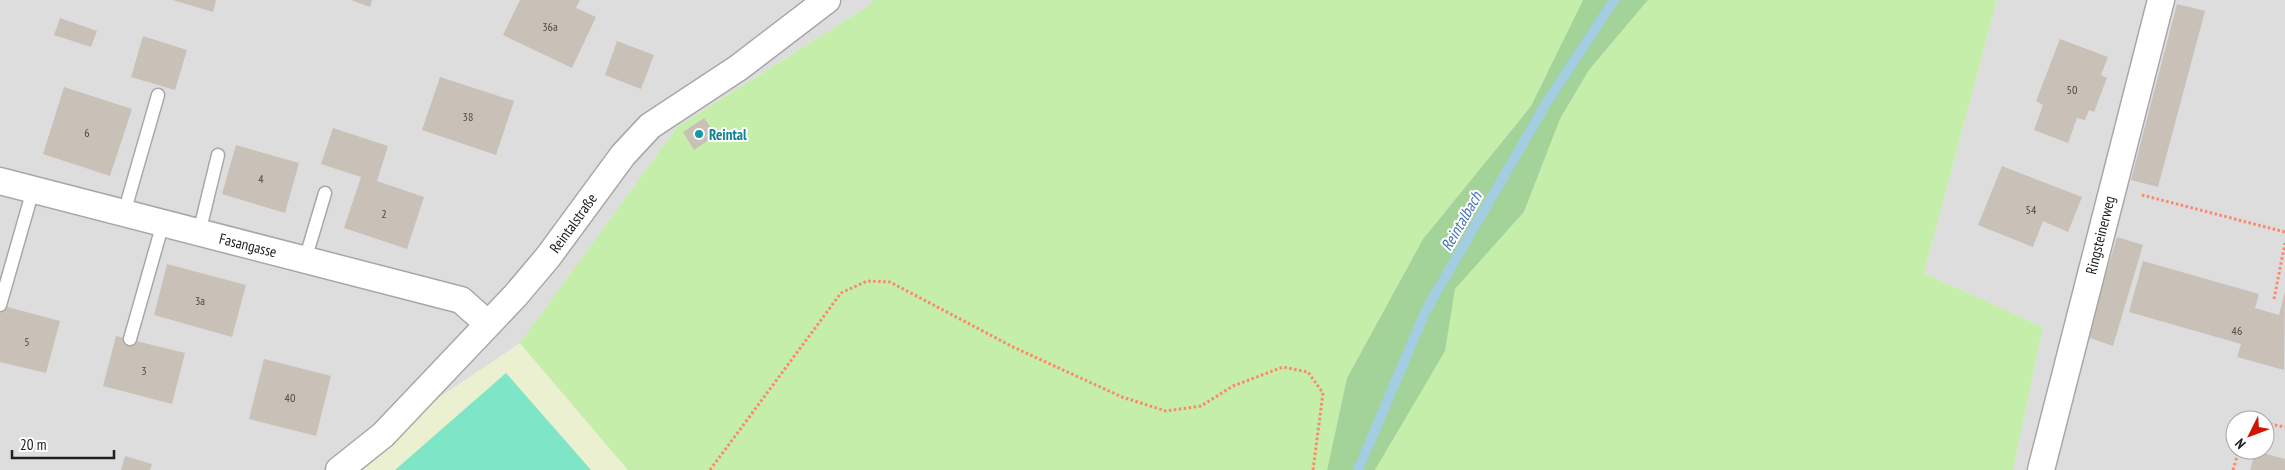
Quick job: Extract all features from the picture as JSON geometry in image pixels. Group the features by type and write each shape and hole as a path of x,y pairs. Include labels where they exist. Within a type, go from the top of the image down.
{"street":[{"name":"Reintalstraße","path":"339,470 382,435 488,324 548,257 623,155 650,126 738,68 827,0"},
{"name":"Ringsteinerweg","path":"2041,470 2160,0"},
{"name":"Fasangasse","path":"0,182 461,300 488,324"}],"lane":[{"path":"124,214 158,95"},
{"path":"199,233 218,155"},
{"path":"0,305 33,190"},
{"path":"305,260 324,193"},
{"path":"130,340 163,224"}],"path":[{"path":"2112,188 2285,232"},
{"path":"2274,299 2285,243"},
{"path":"710,470 842,293 867,282 890,282 1013,347 1122,397 1166,411 1201,406 1233,386 1283,367 1308,372 1323,393 1313,470"}],"shaded area":[{"path":"0,0 873,0 868,6 677,127 521,342 628,470 0,470"},
{"path":"1997,0 2285,0 2285,470 2013,470 2043,327 1924,273"}],"green space":[{"path":"873,0 1583,0 1531,106 1423,239 1347,378 1327,470 628,470 520,343 677,127 868,6"},
{"path":"1583,0 1648,0 1589,70 1560,119 1524,212 1455,289 1445,351 1375,470 1327,470 1347,378 1423,239 1531,106"},
{"path":"1648,0 1997,0 1924,273 2043,327 2013,470 1375,470 1444,351 1455,289 1524,212 1560,119 1589,70"},
{"path":"520,343 628,470 339,470 383,435"},
{"path":"506,373 591,470 395,470"}],"building":[{"path":"173,0 216,0 213,12"},
{"path":"351,0 372,0 370,7"},
{"path":"520,0 580,0 576,8 596,17 572,68 503,35"},
{"path":"2177,4 2205,11 2158,187 2131,180"},
{"path":"60,18 97,31 91,47 54,35"},
{"path":"143,36 187,50 175,90 131,77"},
{"path":"2060,39 2108,57 2101,75 2107,78 2094,112 2089,110 2085,120 2077,118 2068,143 2034,130 2043,105 2036,101"},
{"path":"617,41 654,55 641,89 605,75"},
{"path":"440,77 514,101 496,155 422,130"},
{"path":"64,87 132,109 110,176 43,154"},
{"name":"Reintal","path":"704,118 716,135 694,150 683,132"},
{"path":"333,128 388,146 377,181 424,197 407,249 344,228 361,177 321,164"},
{"path":"236,145 299,163 285,213 222,194"},
{"path":"2002,166 2082,197 2068,232 2043,221 2033,247 1978,225"},
{"path":"2117,237 2143,245 2113,346 2087,337"},
{"path":"2143,261 2259,294 2255,308 2279,315 2285,292 2284,370 2237,357 2241,344 2129,312"},
{"path":"167,264 246,285 232,337 154,315"},
{"path":"0,305 60,321 46,373 0,362"},
{"path":"116,336 185,353 172,404 103,386"},
{"path":"264,359 331,376 316,436 249,419"},
{"path":"125,456 152,464 150,470 121,470"},
{"path":"2275,456 2285,459 2285,470 2250,470 2253,460 2275,460"}],"waterway":[{"name":"Reintalbach","path":"1358,470 1426,310 1547,102 1614,0"}],"place":[{"name":"Reintal","path":"699,134"}]}
